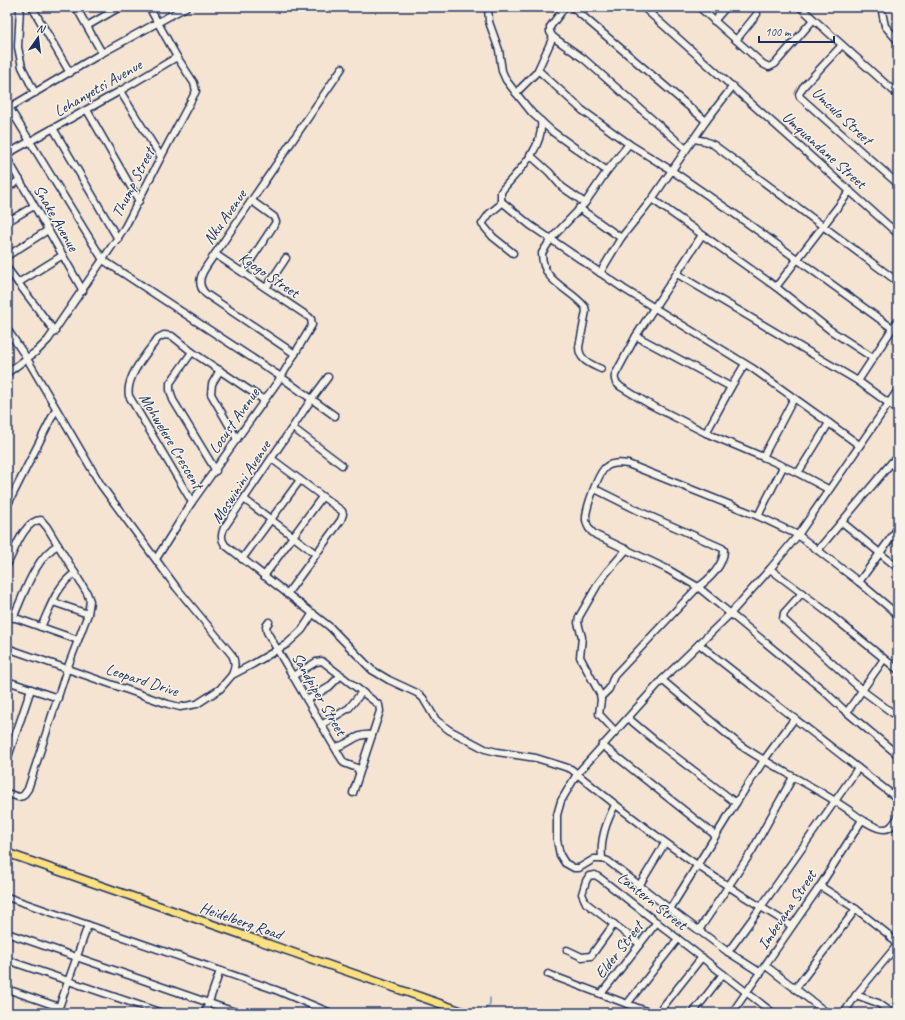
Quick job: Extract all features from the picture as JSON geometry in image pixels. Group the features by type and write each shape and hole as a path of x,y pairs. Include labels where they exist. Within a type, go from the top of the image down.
{"main road":[{"name":"Heidelberg Road","path":"7,853 467,1013"}],"street":[{"path":"20,7 18,47 22,67 35,93"},
{"path":"32,7 70,73"},
{"path":"76,7 102,53"},
{"path":"87,26 120,7"},
{"name":"Thump Street","path":"7,373 42,346 55,332 104,260 132,215 161,156 196,91 194,83 177,57 149,7"},
{"path":"186,7 8,107 104,260 281,376 311,400 335,416"},
{"path":"488,7 489,22 498,44 502,71 506,80 541,121 553,132 607,171"},
{"path":"566,7 550,27 550,32 553,36 584,59 686,149"},
{"path":"572,7 706,121"},
{"name":"Umquandane Street","path":"643,7 898,234"},
{"path":"699,7 763,64 769,67 775,64 813,20"},
{"path":"714,21 726,7"},
{"path":"800,7 898,95"},
{"path":"881,7 885,26 898,41"},
{"path":"736,40 757,14"},
{"path":"516,93 538,70 553,36"},
{"name":"Umculo Street","path":"842,45 803,87 799,94 800,97 898,184"},
{"name":"Lehanyetsi Avenue","path":"7,154 30,140 120,92 177,57"},
{"name":"Nku Avenue","path":"295,354 203,291 200,285 200,278 342,68"},
{"path":"538,70 582,110 629,144 671,170 798,259 892,328"},
{"path":"600,273 621,238 652,199 706,121 733,86"},
{"path":"120,92 161,156"},
{"path":"87,110 139,201"},
{"path":"541,121 541,134 537,145 521,169 501,192 502,201 516,215 600,273 745,364 859,444"},
{"path":"53,128 118,239"},
{"path":"694,139 705,141 714,145 822,227 898,282"},
{"path":"601,369 586,361 580,353 579,347 586,310 585,307 546,273 542,253 551,239 585,203 607,171 629,144"},
{"path":"530,155 549,172 562,187 585,203"},
{"name":"Snake Avenue","path":"7,158 83,291"},
{"path":"7,188 20,180"},
{"path":"776,287 850,191"},
{"path":"652,199 776,287 830,330 873,358"},
{"path":"243,272 276,222 274,217 252,201"},
{"path":"502,201 482,224 493,237 513,253"},
{"path":"7,222 34,206"},
{"path":"579,208 621,238"},
{"path":"7,256 48,230"},
{"path":"702,235 636,336 615,375 615,381 621,387 649,404 706,433 798,473 828,489"},
{"name":"Kgogo Street","path":"215,254 309,317"},
{"path":"18,283 62,255"},
{"path":"266,288 286,258"},
{"path":"7,268 55,332"},
{"path":"677,274 858,381 898,410"},
{"name":"Locust Avenue","path":"156,559 192,502 216,471 295,354 311,328 312,322 309,317"},
{"path":"858,381 898,320"},
{"path":"7,329 26,357 101,485 156,559 232,655 235,660 235,668 232,675"},
{"name":"Mohwelere Crescent","path":"192,502 129,396 129,383 133,374 161,336 167,335 172,336 192,352 264,400"},
{"path":"636,336 731,386"},
{"path":"192,352 170,383 170,390 173,400 216,471"},
{"path":"706,433 731,386 745,364"},
{"path":"220,370 212,384 211,394 237,439"},
{"name":"Moswinini Avenue","path":"328,377 224,528 222,536 225,545 337,633 372,670 417,693 423,698 436,720 449,730 485,749 536,758 571,770 697,866 792,926"},
{"path":"761,973 728,952 639,886 616,866 602,859 594,859 579,868 574,868 565,863 560,855 557,840 557,815 561,801 577,774 662,680 730,614 798,535 859,444 898,390"},
{"path":"763,457 794,398"},
{"path":"7,506 56,409"},
{"path":"798,473 829,423"},
{"path":"293,428 342,465"},
{"path":"272,459 342,511 343,514 341,520 287,594"},
{"path":"818,550 894,460 898,460"},
{"path":"898,615 859,582 798,535 758,516 624,463 606,467 602,472 587,512 587,526 593,533 698,587 823,690 898,755"},
{"path":"758,516 783,467"},
{"path":"242,559 300,480"},
{"path":"595,488 643,513 724,550 724,555 710,577 698,587 614,676 609,689 601,697"},
{"path":"264,576 322,497"},
{"path":"244,499 316,554"},
{"path":"7,565 25,529 34,521 41,520 45,523 89,597 88,614 67,669 26,794 18,797 7,793"},
{"path":"842,522 898,568"},
{"path":"859,582 898,528"},
{"path":"58,545 49,550 41,560 10,617 78,640"},
{"path":"615,731 599,714 601,697 580,657 582,638 578,617 598,584 627,550"},
{"path":"770,569 827,612 898,670"},
{"path":"41,627 63,583 75,573"},
{"path":"802,593 784,613 783,619 863,691 898,717"},
{"path":"53,602 88,614"},
{"name":"Leopard Drive","path":"7,648 180,707 197,704 220,688 232,675 278,649 296,636 313,613"},
{"name":"Sandpiper Street","path":"269,622 266,626 267,632 321,725 344,763 357,768 359,772"},
{"path":"699,644 743,680 795,718 898,799"},
{"path":"847,712 884,659"},
{"path":"293,676 319,661 325,663 378,703 380,708 352,793"},
{"path":"307,700 329,687 341,675"},
{"path":"662,680 728,736 753,754 835,801 862,820 884,829 892,826 898,817"},
{"path":"7,681 58,698"},
{"path":"7,760 31,689"},
{"path":"321,725 349,708 362,692"},
{"path":"628,718 659,744 736,803"},
{"path":"670,909 715,834 764,760 795,718"},
{"path":"335,747 361,735 372,735"},
{"path":"602,745 715,834"},
{"path":"728,952 858,768"},
{"path":"699,930 756,845 793,776"},
{"path":"602,859 602,836 608,818 615,805"},
{"name":"Imbevana Street","path":"732,1013 820,886 862,820"},
{"path":"639,886 665,843"},
{"name":"Lantern Street","path":"640,944 586,903 582,894 586,881 590,876 595,875 600,878 771,1012"},
{"path":"820,886 856,910 889,935 898,946 856,995 844,1013"},
{"path":"7,897 276,990 331,1013"},
{"path":"795,990 856,910"},
{"name":"Elder Street","path":"601,994 657,922"},
{"path":"567,950 582,957 591,956 614,924"},
{"path":"7,989 58,1010 88,925"},
{"path":"7,933 238,1013"},
{"path":"627,1004 678,939"},
{"path":"658,1013 702,957"},
{"path":"7,960 162,1013"},
{"path":"766,966 795,990 827,1013"},
{"path":"205,1013 220,971"},
{"path":"548,974 651,1013"},
{"path":"693,1013 723,974"},
{"path":"856,995 878,1003 892,1013"}],"waterway":[{"path":"482,1013 490,1004 490,998"}]}
